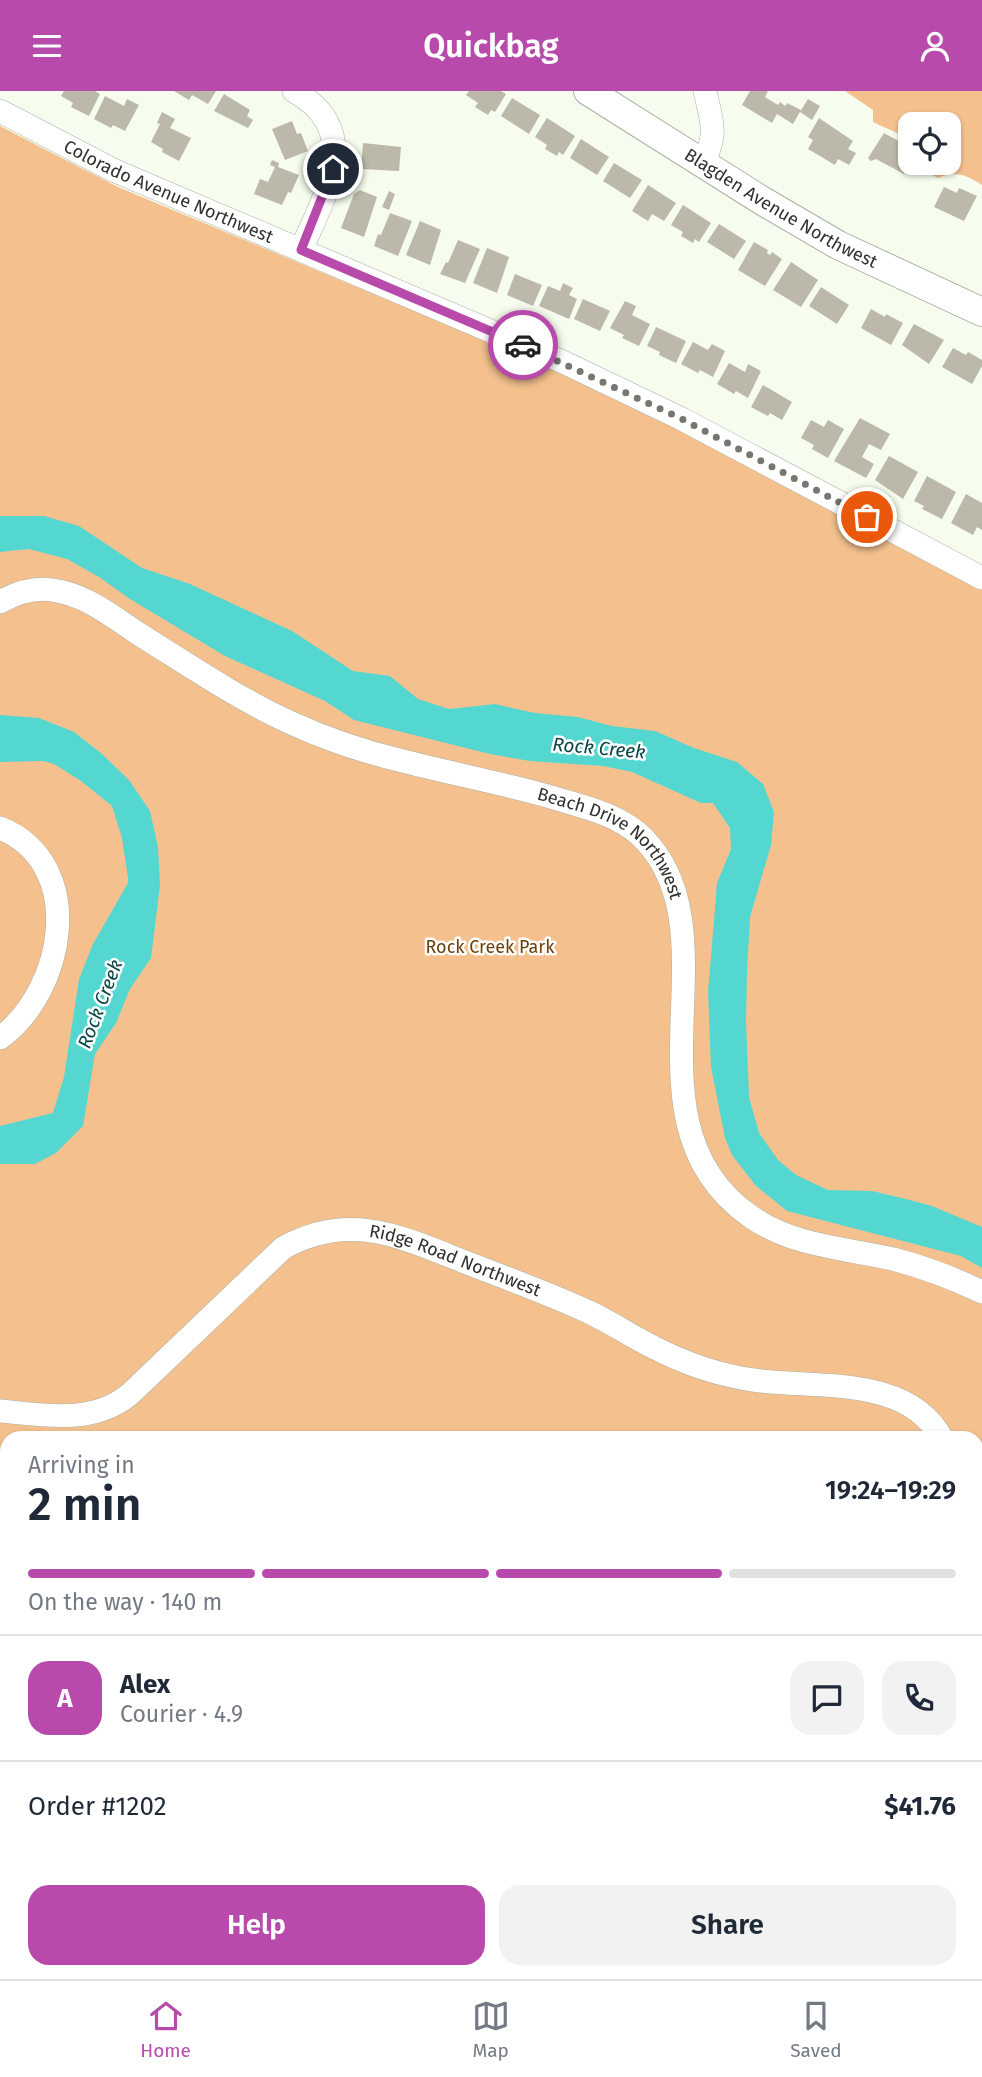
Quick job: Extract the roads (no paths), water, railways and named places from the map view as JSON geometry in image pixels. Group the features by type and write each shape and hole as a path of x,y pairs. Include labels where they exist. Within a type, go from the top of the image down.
{"main road":[{"name":"Blagden Avenue Northwest","path":"587,91 838,244 982,312"}],"street":[{"path":"294,91 313,103 323,115 334,149 331,179 301,250"},
{"path":"703,164 712,144 713,132 705,91"},
{"name":"Colorado Avenue Northwest","path":"0,111 113,170 561,361 682,419 982,578"},
{"name":"Beach Drive Northwest","path":"0,602 30,590 51,589 70,594 96,606 240,697 318,734 388,758 495,782 588,808 631,828 659,859 670,880 676,901 682,953 684,1104 694,1146 713,1181 738,1207 772,1230 816,1244 922,1267 982,1292"},
{"path":"0,828 21,838 42,859 52,879 58,909 54,946 45,979 21,1019 0,1038"},
{"name":"Ridge Road Northwest","path":"0,1411 69,1416 95,1413 110,1407 130,1394 283,1248 297,1240 326,1231 362,1229 403,1238 549,1294 665,1353 708,1370 752,1380 854,1388 887,1395 908,1404 937,1431"}],"water":[{"name":"Rock Creek","path":"0,516 44,516 79,526 142,568 190,584 292,631 353,671 390,676 418,699 449,709 495,704 535,713 578,717 612,726 655,731 694,748 737,762 763,784 774,812 771,845 750,917 747,971 749,1097 759,1133 778,1160 796,1175 828,1190 872,1191 902,1198 932,1206 982,1227 982,1268 961,1256 787,1211 756,1186 732,1155 725,1138 711,1067 708,992 717,883 731,849 730,828 713,803 701,803 632,772 603,766 530,761 490,754 354,720 325,701 225,656 67,559 29,549 0,552"},
{"name":"Rock Creek","path":"0,715 39,718 74,732 102,754 129,780 150,811 158,847 160,885 151,958 130,989 116,1023 95,1054 83,1126 56,1153 35,1164 0,1164 0,1126 53,1113 64,1077 79,979 93,944 128,883 128,878 122,838 112,806 54,764 43,761 0,762"}],"park label":[{"name":"Rock Creek Park","path":"490,947"}]}
